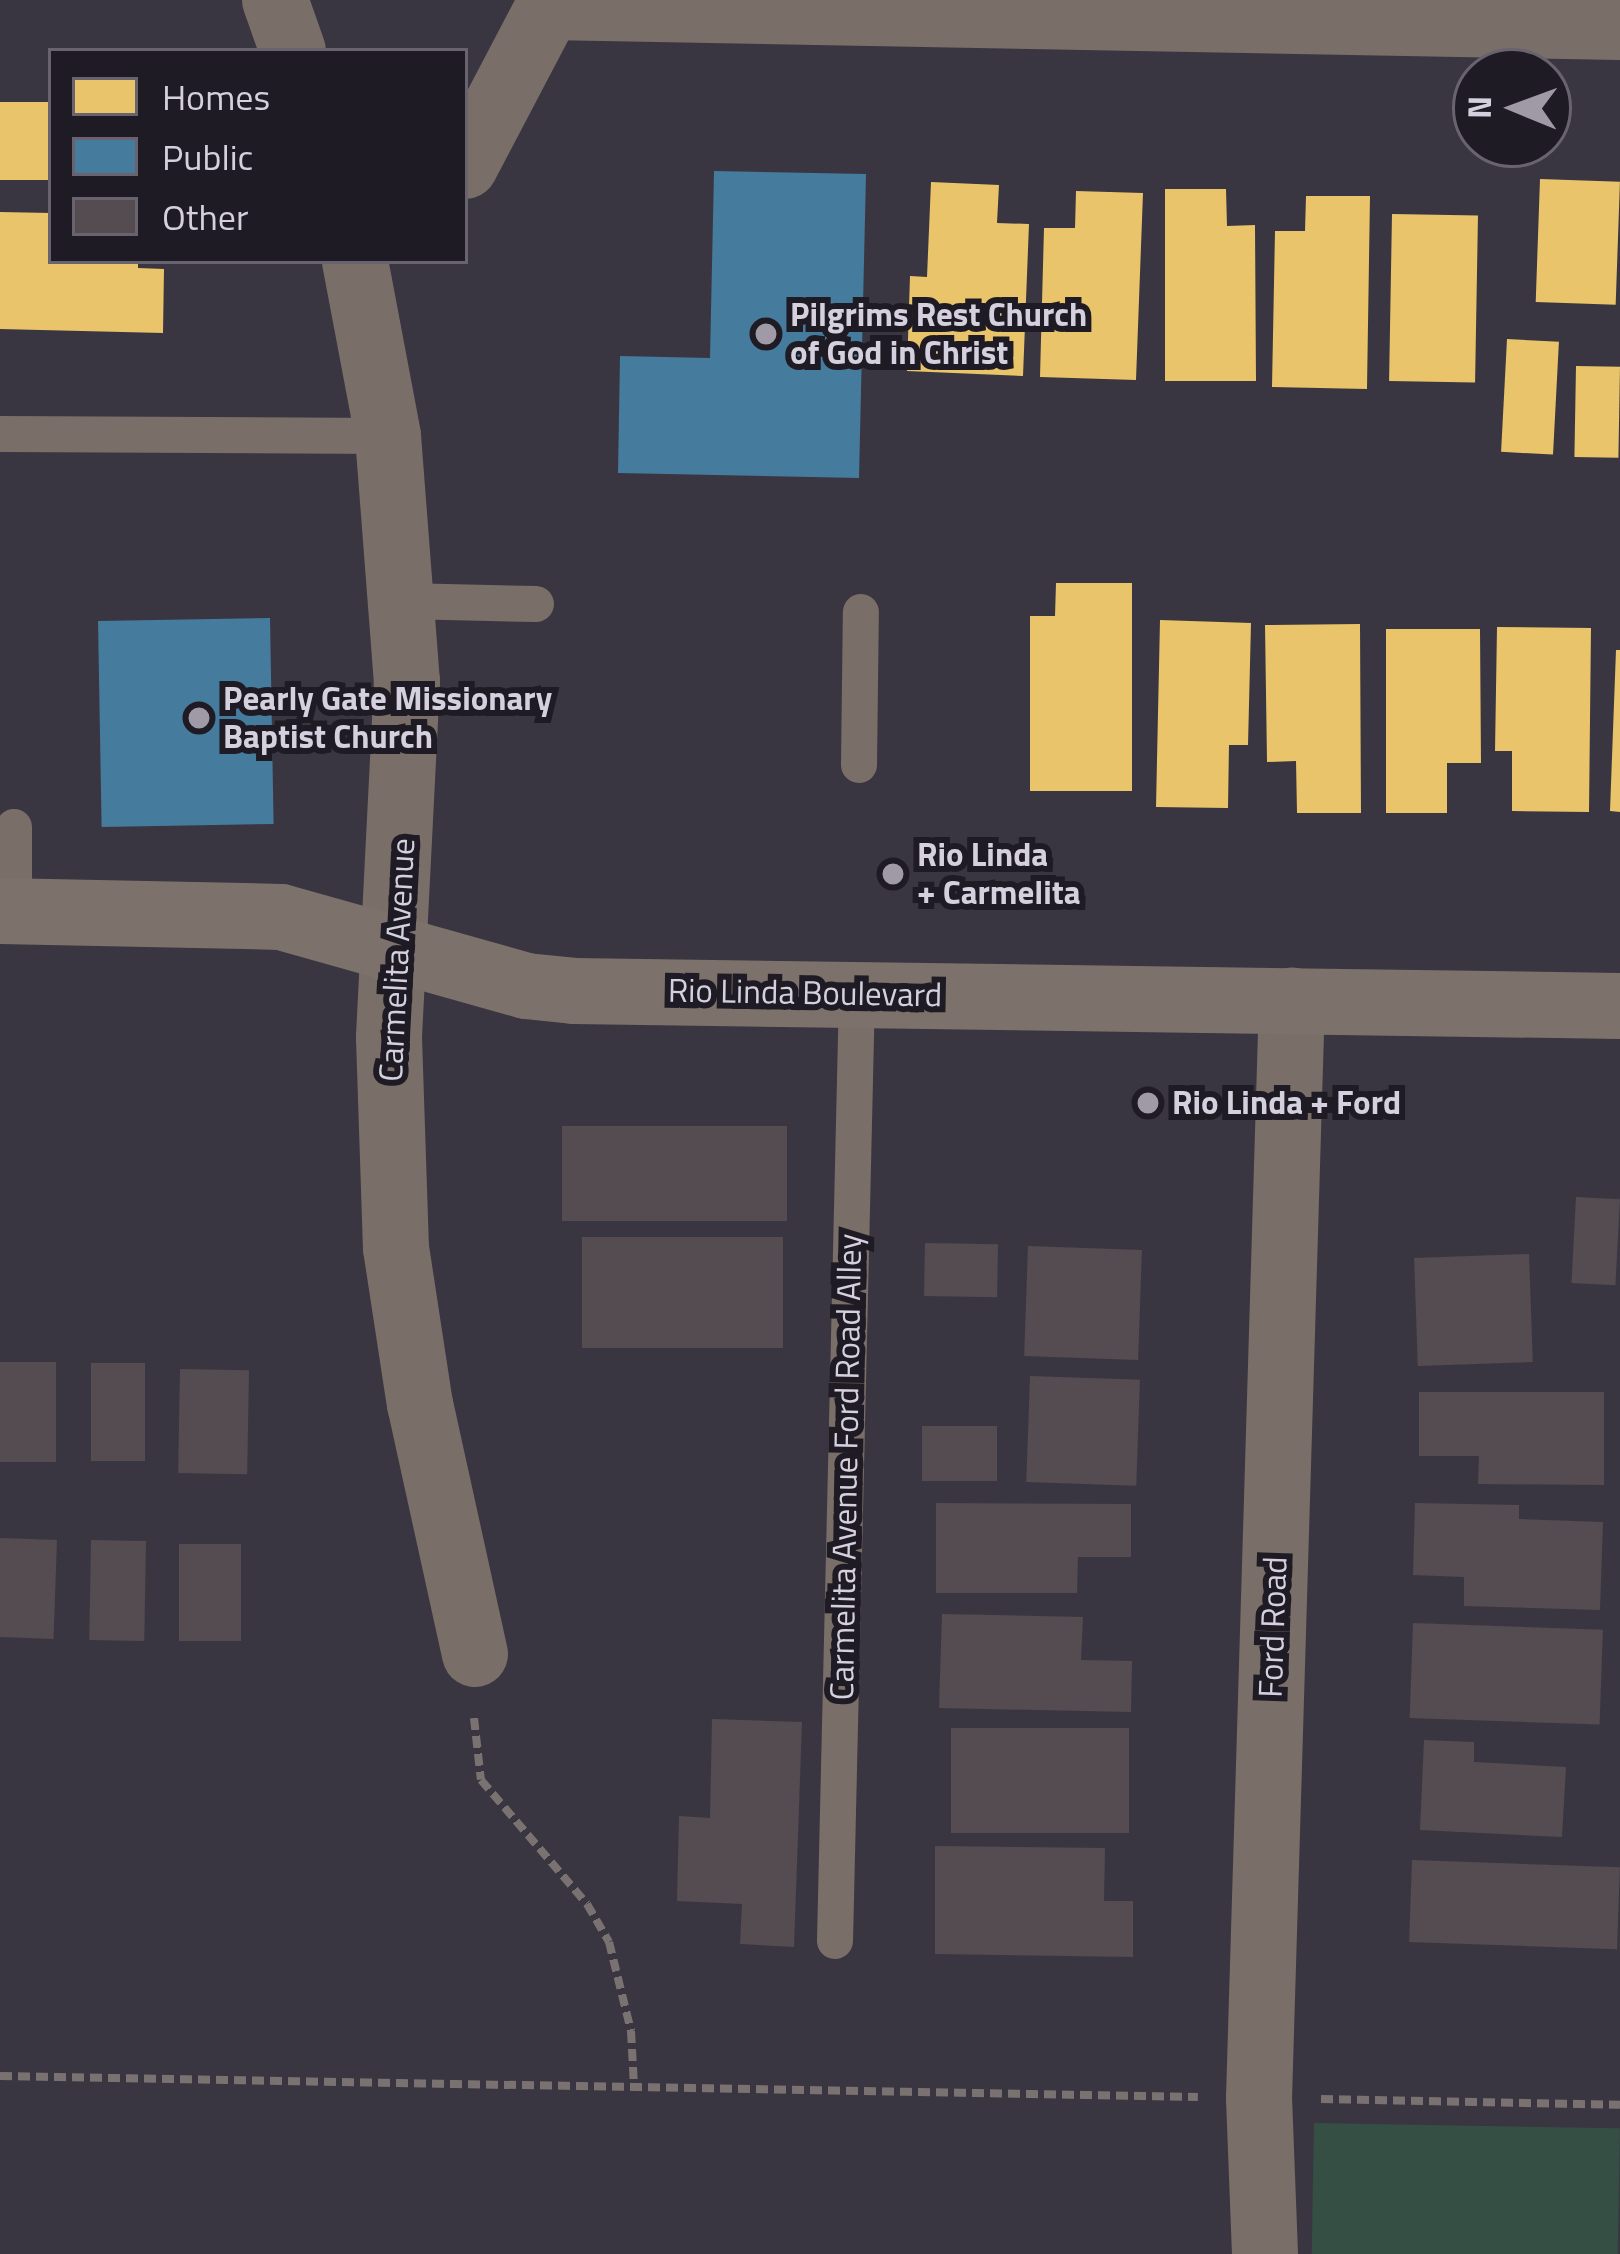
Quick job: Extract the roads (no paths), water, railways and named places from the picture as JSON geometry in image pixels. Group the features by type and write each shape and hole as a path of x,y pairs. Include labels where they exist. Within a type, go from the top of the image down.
{"main road":[{"name":"Rio Linda Boulevard","path":"7,911 281,917 526,986 1620,1006"}],"street":[{"path":"275,0 291,48"},
{"path":"468,160 551,3 1070,8 1620,27"},
{"name":"Carmelita Avenue","path":"356,264 388,436 403,601 405,826 394,949 388,1143 396,1248 420,1404 476,1654"},
{"path":"370,327 407,264"},
{"name":"Ford Road","path":"1265,2254 1259,2098 1292,1000"}],"lane":[{"path":"0,434 388,436"},
{"path":"403,601 536,604"},
{"path":"859,764 861,612"},
{"path":"7,911 14,827"},
{"name":"Carmelita Avenue Ford Road Alley","path":"835,1941 857,994"}],"place":[{"name":"Pilgrims Rest Church of God in Christ","path":"766,334"},
{"name":"Pearly Gate Missionary Baptist Church","path":"199,718"},
{"name":"Rio Linda + Carmelita","path":"893,874"},
{"name":"Rio Linda + Ford","path":"1148,1103"}]}
